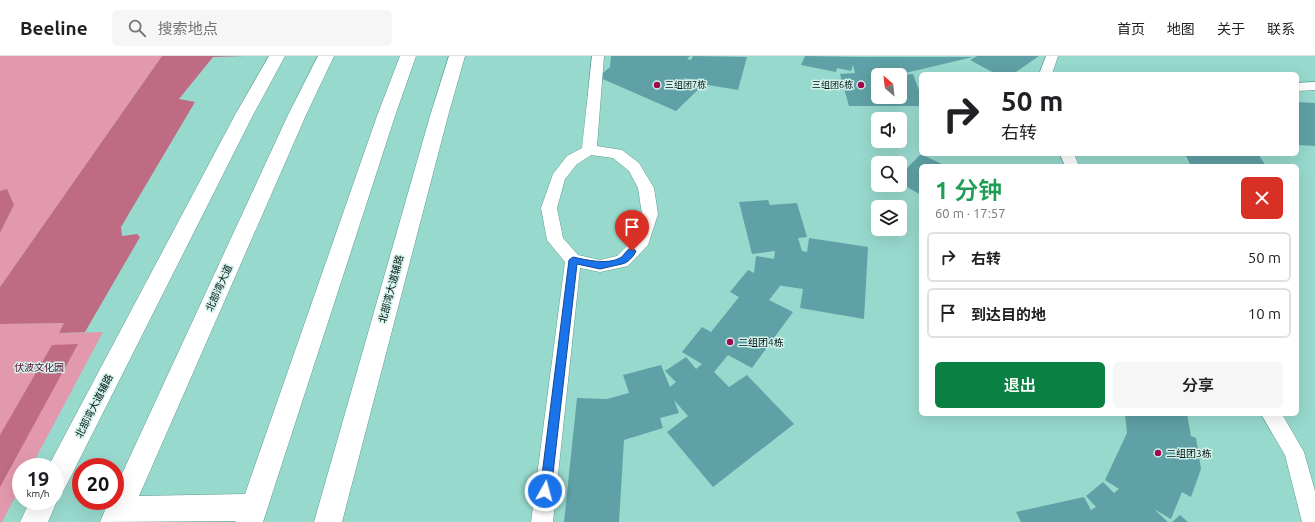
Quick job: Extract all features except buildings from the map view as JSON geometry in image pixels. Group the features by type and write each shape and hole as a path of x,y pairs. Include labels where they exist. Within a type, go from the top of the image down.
{"main road":[{"name":"北部湾大道辅路","path":"64,464 244,115 277,56"},
{"name":"北部湾大道","path":"116,516 296,115 326,56"},
{"path":"116,516 251,515 386,116 408,56"},
{"name":"北部湾大道辅路","path":"328,522 438,116 457,56"},
{"path":"34,522 40,510"}],"lane":[{"path":"589,150 598,56"},
{"path":"1050,72 1052,56"},
{"path":"1299,87 1315,86"},
{"path":"589,150 617,154 634,167 646,188 650,214 642,241 622,261 600,266 573,260 555,240 549,208 558,178 572,160 589,150"},
{"path":"542,522 573,260"},
{"path":"1272,416 1294,452 1313,522"}],"green space":[{"path":"0,56 162,56 0,287 0,233 14,205 7,190 0,191"},
{"name":"伏波文化园","path":"65,323 59,333 103,332 36,458 12,458 12,503 2,522 0,522 0,324"}],"shaded area":[{"path":"162,56 246,56 213,57 179,99 195,102 121,227 122,236 137,234 140,237 85,332 59,333 64,323 0,324 0,287"},
{"path":"7,189 14,205 0,233 0,191"},
{"path":"78,344 16,458 12,458 12,465 0,487 0,435 52,345"}],"place":[{"name":"三组团7栋","path":"657,85"},
{"name":"三组团6栋","path":"861,85"},
{"name":"二组团4栋","path":"730,342"},
{"name":"二组团3栋","path":"1158,453"}],"route":[{"path":"545,491 573,260 600,266 622,261 632,251"}]}
